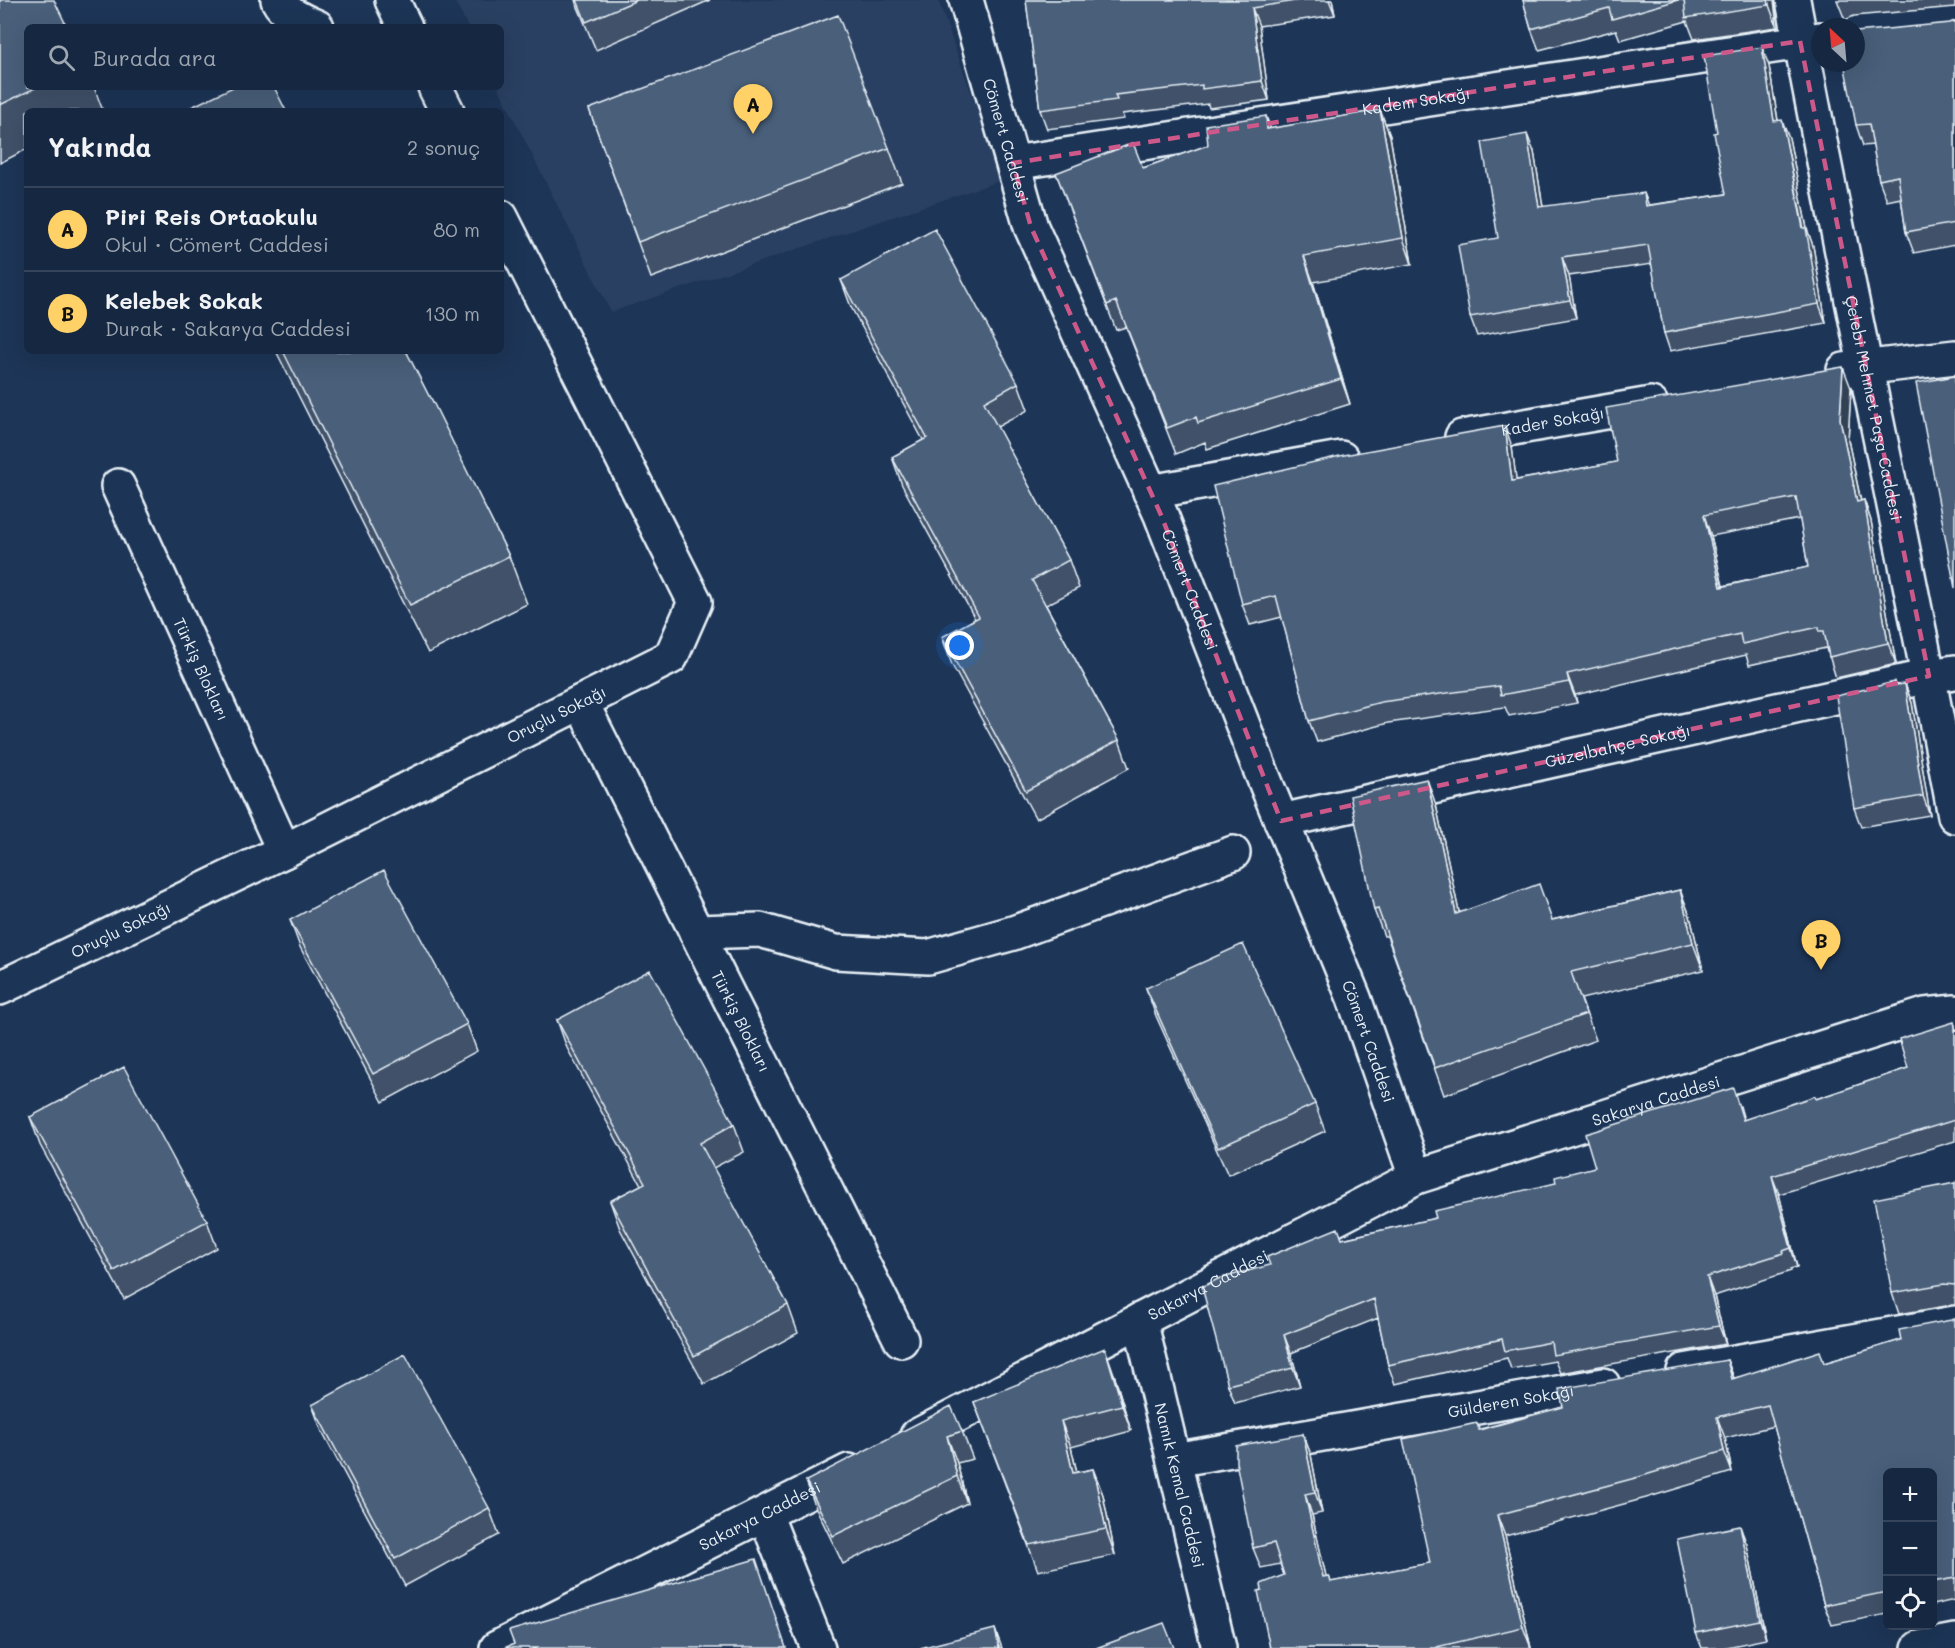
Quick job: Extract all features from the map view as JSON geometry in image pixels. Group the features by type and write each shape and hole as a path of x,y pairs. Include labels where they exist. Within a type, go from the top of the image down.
{"street":[{"path":"278,0 281,6 311,24"},
{"path":"392,0 404,24"},
{"name":"Cömert Caddesi","path":"966,0 1031,227 1150,492 1354,998 1416,1177"},
{"name":"Çelebi Mehmet Paşa Caddesi","path":"1793,0 1810,40 1864,366 1942,674 1955,816"},
{"name":"Kadem Sokağı","path":"1013,163 1810,40"},
{"path":"436,90 446,108"},
{"name":"Oruçlu Sokağı","path":"0,988 284,851 671,657 695,602 504,223"},
{"path":"1818,374 1864,366 1955,357"},
{"name":"Kader Sokağı","path":"1431,442 1677,399"},
{"path":"1150,492 1373,453"},
{"name":"Türkiş Blokları","path":"118,486 284,851"},
{"name":"Güzelbahçe Sokağı","path":"1281,821 1942,674"},
{"name":"Türkiş Blokları","path":"581,702 902,1340"},
{"path":"696,932 760,930 836,952 928,957 1013,933 1233,853"},
{"name":"Sakarya Caddesi","path":"497,1648 765,1514 1416,1177 1925,1015 1955,1012"},
{"name":"Namık Kemal Caddesi","path":"1140,1320 1219,1648"},
{"name":"Gülderen Sokağı","path":"1174,1460 1955,1323"},
{"path":"765,1514 818,1648"},
{"path":"1918,1648 1955,1641"}],"highlighted area":[{"path":"1800,41 1929,676 1281,821 1161,515 1031,227 1013,163"}],"shaded area":[{"path":"454,0 938,0 1002,180 611,312 500,90 504,90 504,24 466,24"}],"building":[{"path":"0,0 54,0 66,24 24,24 24,90 31,90 0,105"},
{"path":"577,0 637,0 586,22"},
{"path":"1026,0 1301,0 1252,8 1262,81 1202,89 1202,85 1115,95 1117,100 1040,110"},
{"path":"1523,0 1678,0 1612,19 1609,8 1531,29"},
{"path":"1684,0 1768,0 1769,5 1686,18"},
{"path":"838,15 889,148 638,242 589,109"},
{"path":"1955,21 1955,223 1906,232 1898,176 1879,180 1869,124 1856,125 1846,72 1865,72 1865,31"},
{"path":"1762,47 1774,121 1782,120 1803,228 1806,228 1819,304 1664,333 1648,245 1562,257 1570,300 1470,317 1458,245 1498,238 1482,142 1527,134 1539,207 1644,193 1646,206 1726,194 1714,133 1717,132 1704,56"},
{"path":"227,90 276,90 284,108 189,108"},
{"path":"1380,110 1403,238 1304,256 1341,379 1198,423 1196,417 1167,428 1116,301 1107,305 1056,173 1133,143 1143,168 1208,145 1206,125 1266,116 1267,129"},
{"path":"935,229 1018,383 984,402 1069,560 1032,580 1119,740 1026,791 942,637 979,617 892,457 927,438 841,280"},
{"path":"284,354 408,354 430,396 509,556 410,605"},
{"path":"1843,367 1840,419 1857,502 1864,500 1888,643 1829,657 1824,631 1819,631 1819,627 1742,644 1740,634 1567,674 1569,682 1501,695 1499,686 1381,702 1309,721 1276,596 1242,604 1213,486 1344,455 1505,426 1512,481 1617,462 1606,408","holes":["1796,497 1808,567 1721,587 1704,515"]},
{"path":"1955,376 1955,588 1916,383"},
{"path":"1895,682 1896,685 1905,684 1923,796 1854,808 1836,696"},
{"path":"1427,779 1456,914 1539,884 1552,920 1680,890 1693,943 1571,972 1586,1014 1435,1068 1378,909 1374,910 1350,796"},
{"path":"384,870 467,1024 373,1074 290,920"},
{"path":"1243,944 1315,1104 1218,1148 1146,988"},
{"path":"650,970 734,1124 700,1143 788,1305 694,1356 610,1201 645,1183 557,1020"},
{"path":"1954,1022 1955,1120 1772,1176 1791,1248 1783,1251 1784,1253 1707,1277 1719,1326 1553,1355 1551,1342 1505,1351 1502,1339 1388,1365 1374,1299 1284,1335 1293,1368 1228,1385 1202,1287 1218,1279 1270,1265 1267,1257 1338,1228 1342,1239 1436,1218 1434,1211 1556,1183 1555,1177 1595,1167 1585,1134 1733,1088 1743,1120 1815,1096 1816,1099 1908,1068 1899,1039"},
{"path":"124,1067 207,1221 114,1271 30,1117"},
{"path":"1955,1183 1955,1285 1944,1284 1892,1293 1874,1199"},
{"path":"1955,1319 1955,1578 1937,1581 1937,1468 1883,1468 1883,1593 1824,1605 1768,1405 1717,1417 1724,1451 1639,1477 1497,1515 1523,1627 1436,1648 1270,1648 1258,1591 1262,1590 1261,1584 1284,1575 1274,1543 1253,1548 1236,1462 1236,1446 1303,1434 1315,1492 1305,1494 1323,1577 1329,1576 1331,1582 1430,1563 1403,1439 1477,1423 1479,1430 1563,1407 1559,1389 1727,1360 1732,1379 1820,1351 1824,1363 1901,1340 1899,1330"},
{"path":"1105,1348 1122,1405 1061,1421 1073,1473 1093,1469 1106,1529 1029,1545 974,1402"},
{"path":"405,1354 489,1508 395,1559 312,1405"},
{"path":"951,1406 962,1431 947,1436 957,1476 833,1536 806,1481"},
{"path":"1740,1526 1760,1620 1696,1633 1677,1539"},
{"path":"756,1559 786,1648 504,1648 514,1644 509,1631"},
{"path":"1164,1623 1174,1648 1096,1648"},
{"path":"995,1629 999,1648 920,1648"}],"place":[{"name":"Piri Reis Ortaokulu","path":"753,134"},
{"name":"Kelebek Sokak","path":"1821,970"}]}
